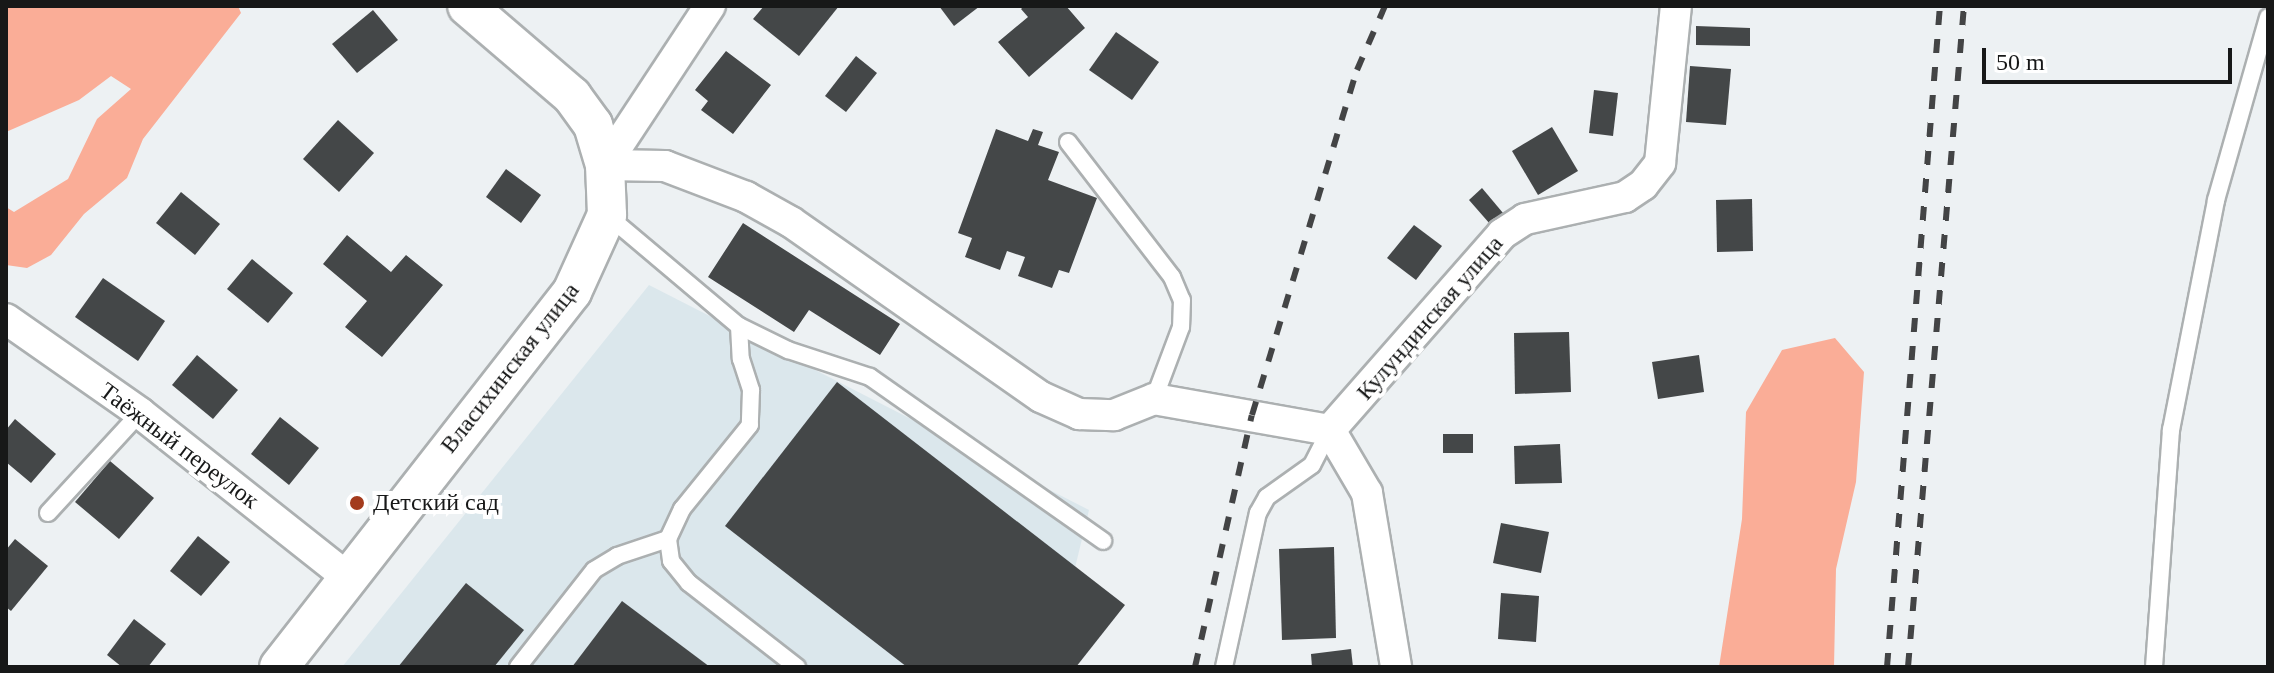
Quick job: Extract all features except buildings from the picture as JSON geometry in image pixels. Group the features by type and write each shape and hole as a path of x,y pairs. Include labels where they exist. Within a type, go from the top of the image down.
{"street":[{"name":"Власихинская улица","path":"279,667 572,292 607,215 605,165 593,125 572,96 467,6"},
{"path":"605,165 710,6"},
{"name":"Кулундинская улица","path":"1330,430 1502,234 1525,219 1625,197 1643,185 1660,163 1676,6"},
{"path":"605,165 665,166 746,197 791,222 1041,397 1079,414 1114,415 1154,399 1330,430 1367,493 1396,667"},
{"name":"Таёжный переулок","path":"6,319 140,413 348,578"}],"lane":[{"path":"2154,667 2171,430 2216,200 2268,17"},
{"path":"1068,142 1172,277 1182,300 1181,327 1154,399"},
{"path":"607,215 739,326 788,350 870,377 1103,541"},
{"path":"739,326 741,359 751,390 750,425 682,509 668,539 671,561 689,583 797,667"},
{"path":"48,513 140,413"},
{"path":"1224,667 1258,513 1267,497 1312,465 1330,430"},
{"path":"518,667 594,570 617,556 668,539"}],"shaded area":[{"path":"6,6 238,6 241,13 143,139 127,178 84,214 51,255 27,268 6,265 6,207 14,212 68,179 97,119 131,89 111,76 79,100 6,132"},
{"path":"649,285 1089,510 1051,667 342,667"},
{"path":"1835,338 1864,372 1856,482 1836,569 1834,667 1719,667 1742,519 1746,412 1782,350"}],"railway":[{"path":"1195,667 1252,415 1357,70 1385,6"},
{"path":"1887,667 1940,6"},
{"path":"1908,667 1964,6"}],"place":[{"name":"Детский сад","path":"357,503"}]}
